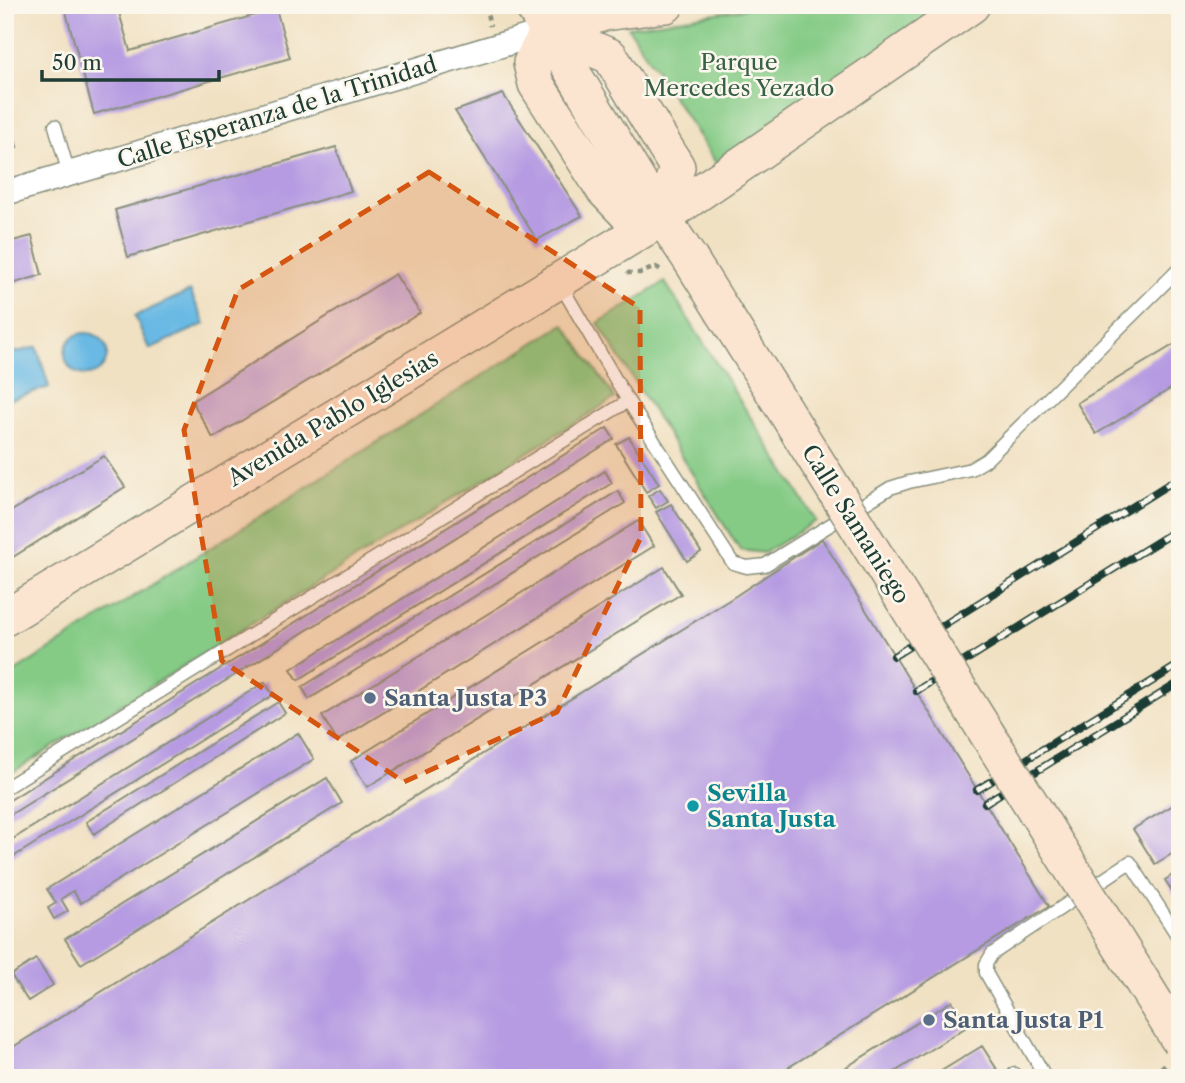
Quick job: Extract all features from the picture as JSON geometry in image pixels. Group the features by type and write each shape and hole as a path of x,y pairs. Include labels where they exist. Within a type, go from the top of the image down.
{"main road":[{"path":"662,218 627,214 602,188 536,84 531,63 540,18 666,5"},
{"name":"Avenida Pablo Iglesias","path":"5,618 558,280 618,255 662,218 966,6"},
{"name":"Calle Samaniego","path":"540,18 662,218 679,267 1180,1042"},
{"path":"602,188 614,225 618,255"}],"street":[{"name":"Calle Esperanza de la Trinidad","path":"5,193 540,18"}],"lane":[{"path":"55,126 69,174"},
{"path":"558,280 628,401 733,563 747,568 765,565 890,488 971,470 986,460 1180,268"},
{"path":"5,788 628,401"},
{"path":"1046,1078 986,973 986,964 992,954 1130,862 1180,937"}],"path":[{"path":"485,5 491,27"},
{"path":"618,255 629,273 640,273 656,267 679,267"}],"highlighted area":[{"path":"429,172 640,308 641,537 557,712 404,782 222,661 184,430 238,290"}],"green space":[{"name":"Parque Mercedes Yezado","path":"768,5 948,5 718,166 628,27"},
{"path":"665,282 816,521 764,553 740,550 598,323"},
{"path":"564,324 615,398 5,777 5,678"}],"water":[{"path":"190,291 205,324 149,349 135,316"},
{"path":"86,333 101,339 107,354 101,369 86,375 71,369 65,354 71,339"},
{"path":"37,347 49,387 5,401 5,355"}],"building":[{"path":"64,5 117,5 130,51 276,9 290,58 94,114"},
{"path":"503,94 582,216 537,240 455,111"},
{"path":"5,108 17,147 5,150"},
{"path":"336,147 351,191 128,257 115,210"},
{"path":"32,236 42,275 5,286 5,243"},
{"path":"395,274 420,313 213,438 192,401"},
{"path":"1180,341 1180,383 1096,434 1077,403"},
{"path":"607,428 614,439 5,818 5,803"},
{"path":"629,437 659,484 646,492 616,444"},
{"path":"104,456 125,487 5,562 5,515"},
{"path":"605,471 612,483 298,680 291,669"},
{"path":"660,489 668,501 656,508 648,496"},
{"path":"618,491 625,503 309,699 302,687"},
{"path":"671,504 701,552 687,561 656,512"},
{"path":"638,521 654,546 337,741 322,716"},
{"name":"Sevilla Santa Justa","path":"822,539 1049,906 771,1078 5,1078 5,1052 734,597"},
{"path":"664,567 681,594 367,787 351,761"},
{"path":"265,682 273,695 5,862 5,844"},
{"path":"278,702 285,713 94,834 86,822"},
{"path":"298,733 314,759 81,903 73,891 61,899 68,911 54,919 48,908 56,903 47,889"},
{"path":"327,778 342,803 81,964 65,939"},
{"path":"1180,801 1180,849 1155,864 1133,829"},
{"path":"1180,870 1180,903 1165,880"},
{"path":"36,959 53,985 28,1001 11,975"},
{"path":"952,1001 968,1026 885,1078 829,1078"},
{"path":"982,1046 998,1071 986,1078 930,1078"}],"railway":[{"path":"894,656 1180,477"},
{"path":"916,691 1180,528"},
{"path":"977,790 1180,664"},
{"path":"985,803 1180,682"}],"place":[{"name":"Santa Justa P3","path":"370,698"},
{"name":"Sevilla Santa Justa","path":"693,806"},
{"name":"Santa Justa P1","path":"929,1020"}]}
